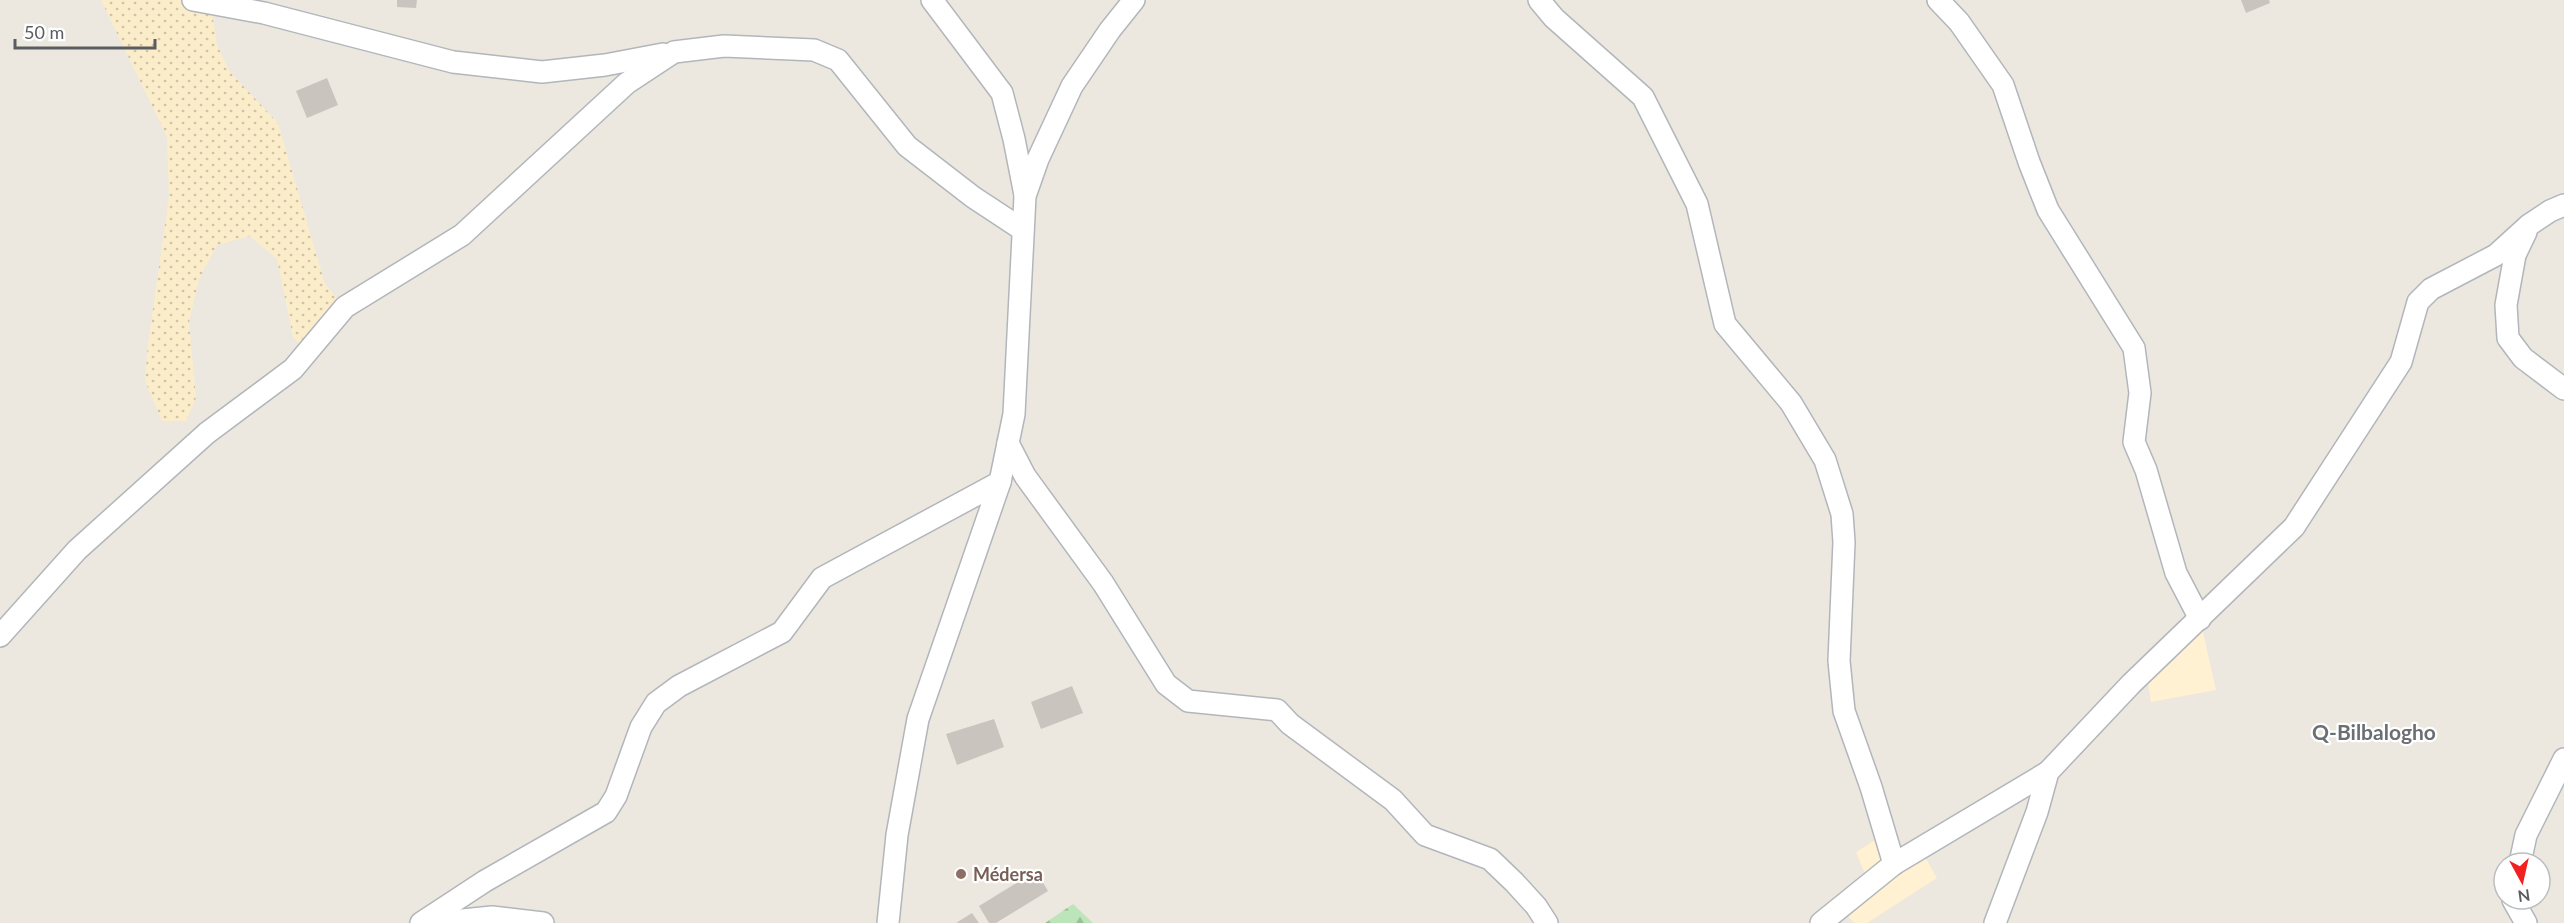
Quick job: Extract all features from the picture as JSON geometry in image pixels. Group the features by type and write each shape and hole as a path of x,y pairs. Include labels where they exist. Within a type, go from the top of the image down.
{"street":[{"path":"193,0 264,13 453,62 542,72 605,65 674,52 724,46 814,50 838,60 907,146 973,197 1023,230"},
{"path":"888,923 897,835 918,719 1000,482 1014,414 1025,196 1002,93 932,0"},
{"path":"1025,196 1038,159 1072,86 1110,30 1134,0"},
{"path":"1539,0 1554,18 1643,97 1697,204 1725,324 1791,403 1826,460 1842,514 1844,542 1839,661 1844,711 1871,787 1894,864"},
{"path":"1938,0 1959,22 2003,85 2048,210 2134,348 2140,393 2134,442 2146,470 2176,573 2200,619"},
{"path":"1953,0 1959,22"},
{"path":"0,636 77,550 207,433 293,369 345,308 462,235 627,83 674,52"},
{"path":"1821,923 1894,864 2048,772 2131,684 2294,527 2401,362 2418,302 2431,289 2496,255 2529,225 2564,205"},
{"path":"2529,225 2515,255 2506,305 2508,338 2523,358 2564,389"},
{"path":"1008,443 1025,476 1103,583 1166,684 1188,701 1277,710 1290,724 1393,800 1425,835 1490,859 1536,906 1547,923"},
{"path":"420,923 485,880 606,812 616,796 641,727 656,703 679,686 782,632 822,578 1000,482"},
{"path":"2523,851 2526,835 2564,759"},
{"path":"1995,923 2037,812 2048,772"},
{"path":"433,923 492,916 543,923"}],"shaded area":[{"path":"2200,619 2216,690 2151,702 2146,670"},
{"path":"1885,834 1894,863 1920,848 1937,878 1867,923 1854,923 1841,907 1869,883 1856,852"}],"green space":[{"path":"1073,904 1093,923 1045,923"}],"sand":[{"path":"101,0 210,0 217,45 230,72 278,123 325,284 345,307 307,352 293,337 277,259 250,236 217,245 199,279 189,322 196,398 186,421 162,421 145,381 169,196 167,137"}],"building":[{"path":"397,0 417,0 416,8 397,7"},
{"path":"2241,0 2269,0 2270,3 2246,13"},
{"path":"327,78 338,105 307,118 296,91"},
{"path":"1072,686 1083,713 1041,729 1031,702"},
{"path":"994,719 1004,747 957,765 946,734"},
{"path":"1036,871 1048,891 996,923 989,923 979,906"},
{"path":"972,913 979,923 956,923"}],"place":[{"name":"Médersa","path":"961,874"}],"district":[{"name":"Q-Bilbalogho","path":"2374,731"}]}
